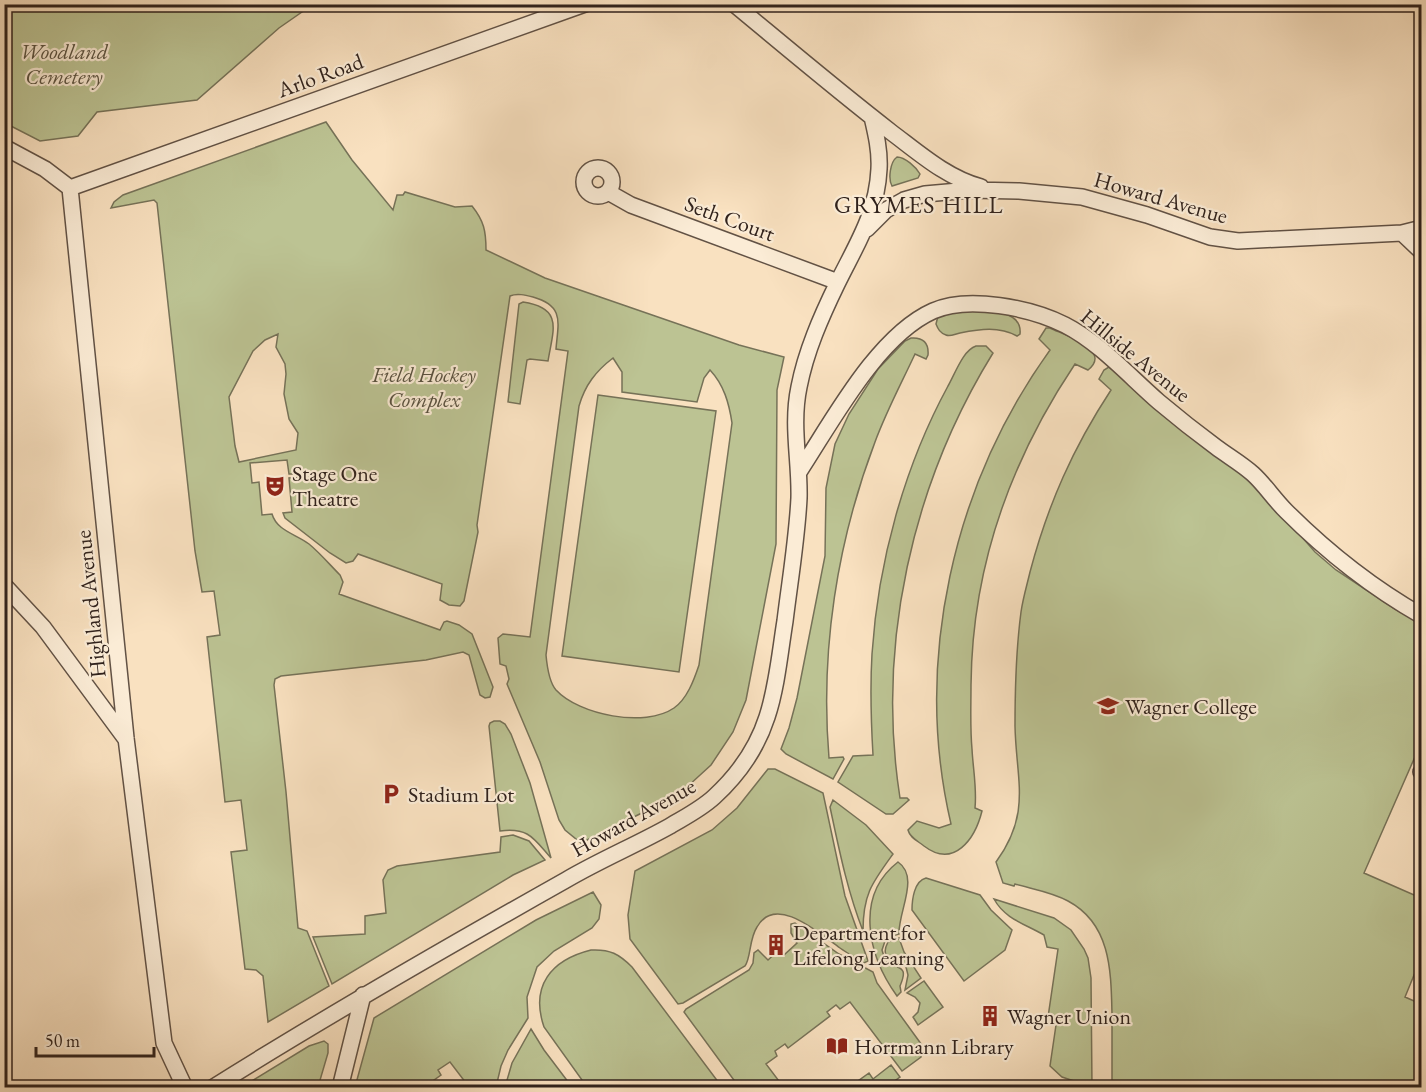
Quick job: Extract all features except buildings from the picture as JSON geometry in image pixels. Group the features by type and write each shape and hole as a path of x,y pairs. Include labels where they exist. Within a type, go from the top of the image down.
{"street":[{"name":"Arlo Road","path":"70,188 585,4"},
{"path":"734,4 872,117"},
{"name":"Howard Avenue","path":"872,117 954,177 996,190"},
{"name":"Howard Avenue","path":"212,1088 363,995 573,876 640,843 697,810 714,797 753,751 768,716 779,660 796,542 799,472 795,428 797,395 803,363 838,282 865,231 876,193 879,168 878,146 872,117"},
{"path":"4,147 45,169 70,188"},
{"name":"Highland Avenue","path":"70,188 126,738 164,1043 185,1088"},
{"name":"Howard Avenue","path":"865,231 886,210 904,200 925,194 970,190 1019,190 1082,197 1147,215 1210,237 1238,241 1402,233 1422,228"},
{"name":"Seth Court","path":"608,192 631,205 838,282"},
{"path":"1402,233 1422,252"},
{"name":"Hillside Avenue","path":"799,472 860,378 885,349 920,319 948,305 966,303 1019,310 1065,325 1086,338 1161,404 1252,473 1283,509 1320,545 1361,577 1422,616"},
{"path":"4,585 43,627 126,738"},
{"path":"340,1088 363,995"}],"green space":[{"name":"Woodland Cemetery","path":"4,5 312,5 279,28 197,100 97,112 78,136 40,141 5,123"},
{"name":"Field Hockey Complex","path":"326,122 352,160 393,210 397,195 403,195 405,192 455,207 472,206 484,227 486,250 545,278 739,345 784,357 777,390 776,544 746,700 733,732 711,765 687,787 658,805 581,843 565,830 559,820 540,762 507,684 509,679 506,666 500,664 498,638 503,634 530,637 568,351 556,349 558,323 555,311 550,305 530,296 518,294 510,296 477,525 478,532 464,601 460,606 449,605 440,600 442,584 358,554 353,561 346,563 330,553 285,518 283,513 292,512 289,478 299,477 299,474 289,474 287,460 250,463 252,483 259,482 262,515 272,514 274,520 282,528 309,544 321,555 340,575 343,582 339,594 440,630 447,621 459,625 472,634 493,687 490,697 485,698 480,695 469,655 463,652 426,660 281,676 275,679 298,928 307,931 329,986 268,1022 263,976 256,970 245,969 231,852 247,850 241,800 225,802 207,637 220,635 214,591 202,592 195,551 157,203 154,200 111,208 114,202 123,195","holes":["278,334 276,347 285,364 284,394 289,419 298,433 296,450 239,462 229,397 253,351 265,340","613,358 622,372 622,392 697,402 704,378 710,370 725,395 732,423 699,665 683,700 662,714 647,717 613,716 596,712 566,699 552,683 546,655 579,406 584,391 592,379"]},
{"path":"897,157 913,166 920,174 918,178 892,186 890,171"},
{"path":"523,302 545,309 553,322 553,330 548,361 527,360 520,404 508,402 519,304"},
{"path":"962,310 999,312 1008,315 1019,325 1020,334 1017,336 989,329 949,336 938,329 936,324 938,316"},
{"path":"1046,328 1084,344 1095,356 1094,363 1088,370 1075,364 1052,401 1031,439 999,517 987,558 973,642 971,741 975,808 982,811 974,832 962,848 945,854 935,852 914,839 908,830 917,821 939,828 951,824 940,762 937,700 940,638 950,576 966,516 988,458 1016,402 1050,350 1039,339"},
{"path":"911,338 924,342 928,355 926,359 915,354 875,442 851,519 834,597 827,678 829,758 843,757 844,759 833,779 786,754 781,749 797,698 825,556 826,488 835,444 849,414 878,369 905,341"},
{"path":"976,346 986,346 993,353 965,403 941,456 922,511 907,567 898,625 893,682 894,740 900,798 909,800 893,814 886,814 838,782 853,756 873,755 871,679 875,619 887,550 906,482 932,417 963,357"},
{"path":"1109,367 1245,472 1315,552 1336,570 1395,609 1421,623 1421,743 1364,873 1421,898 1421,958 1405,997 1421,1004 1421,1087 1112,1087 1111,981 1106,950 1101,936 1093,922 1068,901 1042,891 1003,883 996,862 1007,844 1018,812 1019,780 1015,698 1018,640 1023,602 1037,547 1063,477 1085,433 1111,390 1099,379 1104,370"},
{"path":"598,395 716,411 679,672 562,656"},
{"path":"494,721 505,724 511,734 530,783 551,858 530,836 518,831 500,831 489,726"},
{"path":"768,769 775,769 823,793 845,896 868,961 864,963 798,920 787,915 775,914 765,918 757,927 745,966 678,1004 630,939 628,915 635,871 712,830 737,808"},
{"path":"833,800 866,825 893,854 870,890 863,918 863,931 840,854 830,807"},
{"path":"513,835 529,841 545,860 513,875 332,984 313,937 365,934 365,916 386,913 383,880 388,870 397,866 500,852 501,837"},
{"path":"898,862 904,868 908,886 899,934 886,938 882,950 885,960 903,971 901,992 897,996 879,963 870,927 875,892 884,876"},
{"path":"926,878 980,895 991,910 1012,930 1005,950 964,981 912,910 916,887"},
{"path":"593,892 601,905 599,919 592,928 554,951 537,967 527,997 528,1018 508,1050 496,1087 469,1087 450,1062 438,1070 441,1075 424,1087 355,1087 374,1018 536,920"},
{"path":"994,899 1054,918 1071,930 1084,949 1091,978 1092,1087 1062,1077 1050,1066 1056,1025 1047,1024 1058,949 1047,947 1044,935 1004,912"},
{"path":"795,923 839,954 873,972 877,983 924,1048 921,1057 902,1071 850,1002 840,1009 836,1005 827,1012 830,1016 788,1048 785,1044 775,1051 777,1056 766,1064 782,1085 779,1087 739,1087 684,1012 749,970 753,963 754,953 758,950 768,960 779,950 784,955 797,943 791,933 791,924"},
{"path":"899,938 904,952 921,978 905,990 908,975 906,967 885,953 888,942"},
{"path":"591,950 614,953 632,967 722,1087 587,1087 544,1027 540,1012 540,999 542,987 555,968 577,954"},
{"path":"924,981 943,1007 918,1025 913,1017 918,1012 920,1003 907,993"},
{"path":"531,1029 572,1087 505,1087 512,1063"},
{"path":"324,1041 328,1044 328,1053 318,1087 242,1087 309,1046"},
{"path":"891,1065 900,1077 886,1087 863,1087 858,1081 869,1073 873,1079"}],"place":[{"name":"Stage One Theatre","path":"275,486"},
{"name":"Wagner College","path":"1108,706"},
{"name":"Stadium Lot","path":"391,794"},
{"name":"Department for Lifelong Learning","path":"776,945"},
{"name":"Wagner Union","path":"990,1016"},
{"name":"Horrmann Library","path":"837,1046"}],"district":[{"name":"GRYMES HILL","path":"919,205"}]}
